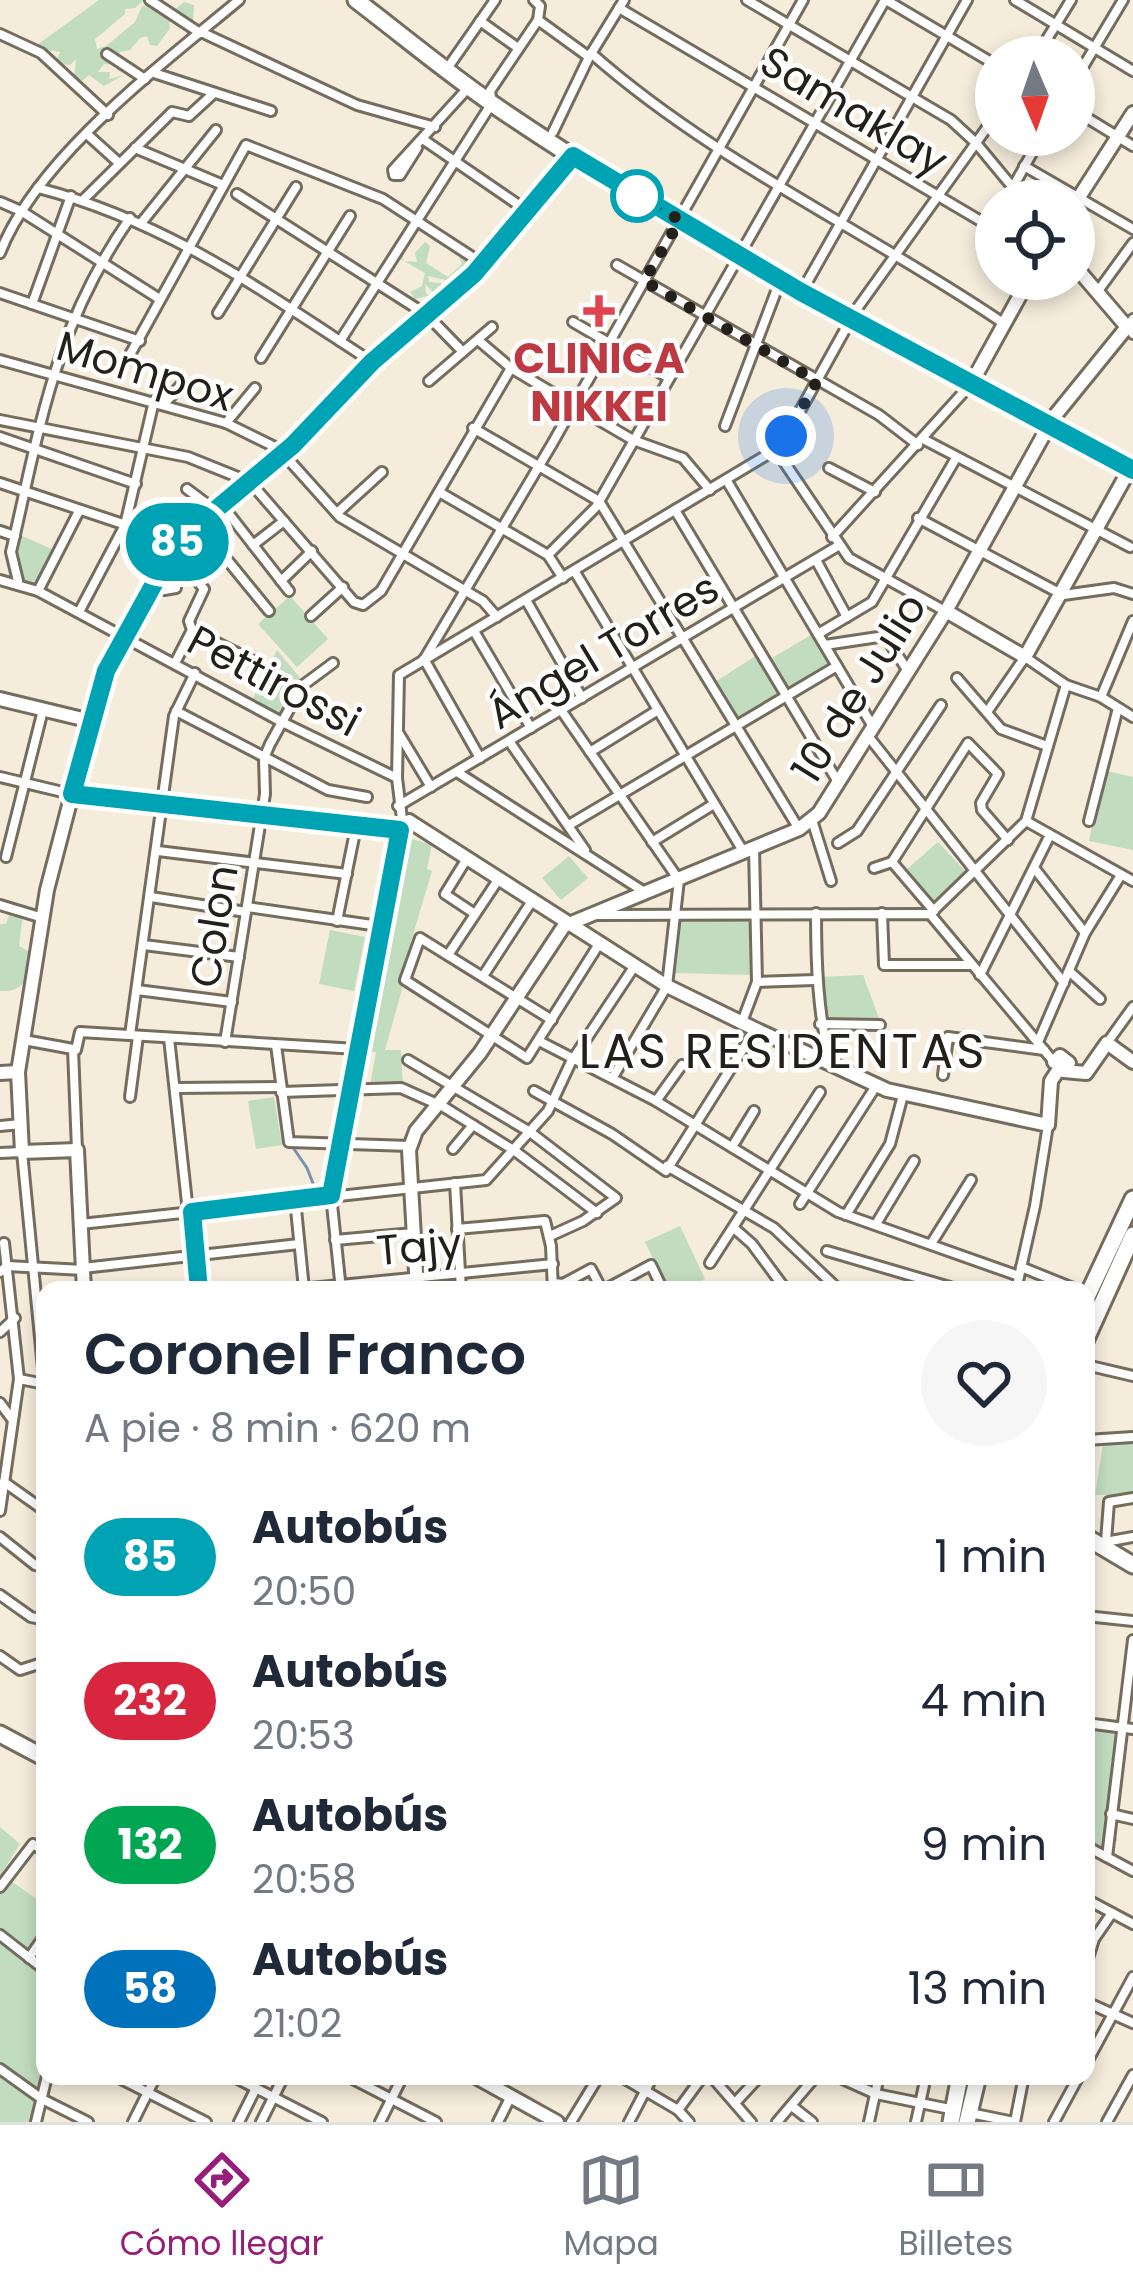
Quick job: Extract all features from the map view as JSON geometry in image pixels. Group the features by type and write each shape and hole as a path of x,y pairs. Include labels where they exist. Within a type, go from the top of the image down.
{"highway":[{"path":"356,0 469,87 554,132 682,217"},
{"path":"372,0 491,97 573,156 781,280 1132,466"},
{"path":"741,253 806,284 854,315"},
{"path":"1091,1281 1133,1199"},
{"path":"1095,1319 1133,1235"},
{"path":"1095,1543 1133,1568"},
{"path":"0,1737 36,1756"},
{"path":"960,2085 961,2115"},
{"path":"961,2115 974,2085"}],"main road":[{"path":"1089,180 1133,113"},
{"path":"84,1281 77,1150 22,1152 18,1072 54,860 106,671 174,546 283,454 372,362 427,315 473,285 483,264 573,156"},
{"path":"1096,292 1131,326"},
{"path":"973,380 1017,300"},
{"name":"10 de Julio","path":"568,926 812,820 946,611 1051,422 1131,326"},
{"path":"946,611 1025,656 1132,466"},
{"path":"0,699 91,721"},
{"path":"72,794 261,818 356,826 402,822 667,986 903,1095 1048,1125 1052,1081 1064,1066 1086,1073 1107,1042 1133,1062"},
{"path":"417,1281 410,1146 416,1131 493,1035 568,926"},
{"path":"0,1073 18,1072"},
{"path":"492,2085 557,2122"}],"street":[{"path":"150,0 200,33 357,104 435,127"},
{"path":"0,254 20,211 38,188 149,76 239,0"},
{"path":"451,63 495,0"},
{"path":"340,341 538,20 540,6 535,0"},
{"path":"747,0 913,96 975,142"},
{"path":"424,659 803,0"},
{"path":"548,555 599,501 886,0 975,52"},
{"path":"806,284 967,0"},
{"path":"1015,0 1077,36"},
{"path":"1049,36 1070,0"},
{"path":"1124,0 1095,47 1133,70"},
{"path":"554,132 590,55 621,4"},
{"name":"Samaklay","path":"621,4 975,218"},
{"path":"538,20 718,148 896,253 1003,323"},
{"path":"480,21 518,49"},
{"path":"0,34 41,52 108,115"},
{"path":"107,54 149,76 271,111"},
{"path":"469,87 420,144 527,211"},
{"path":"83,200 172,112 189,116 214,93"},
{"path":"1095,123 1133,146"},
{"path":"142,222 216,130"},
{"path":"88,135 118,163"},
{"path":"127,361 158,298 248,144 383,199 483,264"},
{"path":"339,1281 331,1195 402,822 397,678 776,451 854,315 975,144"},
{"path":"134,148 223,185"},
{"path":"987,156 1007,180"},
{"path":"1017,180 1030,156"},
{"path":"1024,166 1045,180"},
{"path":"218,313 296,187"},
{"path":"38,188 142,222 190,246 372,362"},
{"path":"237,194 427,315 463,352"},
{"path":"32,304 71,196"},
{"path":"0,202 158,298"},
{"path":"1095,210 1133,229"},
{"path":"261,358 350,216"},
{"path":"19,583 11,560 52,374 100,261 130,218"},
{"path":"1096,292 1133,243"},
{"path":"617,265 921,442 1130,548"},
{"path":"725,426 781,280"},
{"path":"0,293 140,341"},
{"path":"573,322 669,378"},
{"path":"429,381 492,327"},
{"path":"478,340 511,368 573,405 634,440 683,458 711,490"},
{"name":"Mompox","path":"0,361 226,423 283,454 337,513 483,601 497,617"},
{"path":"0,420 188,457 250,482 360,605 381,591 511,368"},
{"name":"Ángel Torres","path":"402,822 431,787 815,560 973,380"},
{"path":"79,612 124,525 159,402 182,384"},
{"path":"226,423 254,388"},
{"path":"472,428 599,501 799,829"},
{"path":"0,437 136,484"},
{"path":"776,451 835,542 884,579 946,611"},
{"path":"818,634 872,602 956,458"},
{"path":"830,468 875,492"},
{"path":"337,513 382,472"},
{"path":"0,482 174,546 203,585 189,621 192,630 176,663"},
{"path":"727,482 838,666 868,733 1064,983"},
{"path":"187,489 218,507 289,591"},
{"path":"439,492 548,555 563,578"},
{"path":"675,510 838,783"},
{"path":"38,591 79,511"},
{"path":"918,518 1059,593 1069,596 1114,588 1133,594"},
{"path":"254,545 284,521"},
{"path":"198,524 269,611"},
{"path":"0,530 15,536"},
{"path":"281,581 312,551"},
{"path":"815,560 847,617"},
{"path":"574,572 714,804 749,850 758,914 757,982 742,1022"},
{"name":"Pettirossi","path":"0,580 38,591 397,778"},
{"path":"153,584 164,590 176,588"},
{"path":"311,616 343,587"},
{"path":"526,600 582,698"},
{"path":"1101,697 1133,621"},
{"path":"192,630 260,664"},
{"path":"474,631 531,728"},
{"path":"825,646 885,636 908,671"},
{"path":"987,712 1025,656 1066,686 1101,697 1133,717"},
{"path":"424,659 480,758"},
{"name":"Colon","path":"225,1042 265,794 264,758 302,686 333,663"},
{"path":"568,824 838,666"},
{"path":"130,1096 137,990 176,711 195,674"},
{"path":"956,678 1009,735 1047,746"},
{"path":"597,915 932,913 1026,821 1066,686"},
{"path":"838,843 857,832 941,705"},
{"path":"1089,821 1118,708"},
{"path":"6,857 43,710"},
{"path":"561,710 679,880 667,986 613,1077"},
{"path":"590,752 658,710"},
{"path":"176,711 332,792 368,797"},
{"path":"396,728 431,787"},
{"path":"509,741 590,856"},
{"path":"874,868 892,862 968,743 998,775 981,803 982,810 1008,840"},
{"path":"457,772 647,894"},
{"path":"0,777 72,794"},
{"path":"652,842 714,804"},
{"path":"812,820 831,880"},
{"path":"1026,821 1133,881"},
{"path":"337,921 356,826"},
{"path":"980,976 1050,835"},
{"path":"158,851 346,874"},
{"path":"466,860 445,894 475,914"},
{"path":"892,862 980,976 1064,1066"},
{"path":"1035,869 1085,933"},
{"path":"1041,1046 1085,933 1121,875"},
{"path":"448,955 498,880"},
{"path":"151,898 380,926"},
{"path":"483,976 532,901"},
{"path":"0,904 44,918"},
{"path":"816,913 820,1024 830,1064"},
{"path":"882,913 884,965 972,965"},
{"path":"552,1020 420,938 405,980 527,1058 539,1041 552,1020 599,944"},
{"path":"144,945 239,957"},
{"path":"81,1224 486,1180 553,1101 573,1058 634,967"},
{"path":"1070,971 1100,999"},
{"path":"757,982 816,980"},
{"path":"137,990 232,1002"},
{"path":"1107,1042 1133,1007"},
{"path":"820,1024 880,1024"},
{"path":"667,1168 755,1029"},
{"path":"77,1150 73,1049 80,1032 357,1049"},
{"path":"943,1075 948,1036 1041,1046"},
{"path":"169,1038 198,1281"},
{"path":"24,1040 73,1049"},
{"path":"539,1041 656,1101 847,1215 1048,1281"},
{"path":"276,1045 288,1142 410,1146"},
{"path":"408,1060 530,1132 616,1198 550,1236"},
{"path":"656,1101 682,1065"},
{"path":"800,1204 877,1085"},
{"path":"175,1088 400,1088 439,1104 514,1151 597,1213"},
{"path":"533,1091 774,1228 829,1281"},
{"path":"710,1264 820,1092"},
{"path":"847,1215 890,1144 903,1095"},
{"path":"732,1147 754,1111"},
{"path":"0,1126 20,1124"},
{"path":"453,1149 473,1125"},
{"path":"1018,1281 1048,1125"},
{"path":"0,1153 22,1152 36,1303"},
{"path":"876,1224 914,1161"},
{"path":"931,1244 971,1180"},
{"path":"455,1183 460,1281"},
{"path":"295,1199 303,1281"},
{"path":"457,1229 545,1221 553,1281"},
{"path":"735,1229 779,1281"},
{"path":"334,1240 414,1233"},
{"path":"0,1511 4,1455 20,1379 15,1318 3,1269 4,1243"},
{"path":"3,1269 84,1269 299,1244"},
{"path":"827,1251 930,1281"},
{"name":"Tajy","path":"426,1281 553,1264"},
{"path":"620,1281 651,1265 659,1281"},
{"path":"569,1281 591,1269 598,1281"},
{"path":"915,1281 916,1277"},
{"path":"0,1332 15,1318"},
{"path":"1095,1367 1133,1376"},
{"path":"20,1379 36,1383"},
{"path":"0,1403 13,1420"},
{"path":"1095,1439 1133,1437"},
{"path":"4,1482 36,1505"},
{"path":"1095,1539 1108,1502 1133,1498"},
{"path":"1095,1542 1133,1537"},
{"path":"0,1538 36,1565"},
{"path":"0,1594 36,1618"},
{"path":"1095,1618 1133,1622"},
{"path":"1107,1856 1128,1728 1133,1640"},
{"path":"0,1656 20,1670 36,1665"},
{"path":"1095,1724 1128,1728"},
{"path":"1111,1814 1133,1819"},
{"path":"0,1887 36,1846"},
{"path":"1095,1850 1133,1871"},
{"path":"1095,1904 1133,1924"},
{"path":"1095,1938 1112,1913"},
{"path":"0,1935 36,1963"},
{"path":"29,1958 36,1948"},
{"path":"1095,2047 1133,1978"},
{"path":"1095,2005 1133,2023"},
{"path":"0,2069 42,2099 88,2122"},
{"path":"1107,2122 1133,2075"},
{"path":"36,2122 45,2085"},
{"path":"134,2085 206,2122"},
{"path":"133,2122 152,2085"},
{"path":"250,2085 322,2122"},
{"path":"261,2122 280,2085"},
{"path":"365,2085 436,2122"},
{"path":"380,2122 399,2085"},
{"path":"571,2122 594,2085"},
{"path":"634,2085 678,2110 689,2122"},
{"path":"629,2121 648,2085"},
{"path":"678,2110 699,2085"},
{"path":"717,2085 751,2122"},
{"path":"735,2102 751,2085"},
{"path":"777,2122 810,2085"},
{"path":"856,2085 961,2115 1014,2122 1022,2085"},
{"path":"869,2122 878,2085"},
{"path":"916,2122 924,2085"},
{"path":"1054,2122 1074,2085"},
{"path":"239,2122 256,2088"},
{"path":"1123,2094 1133,2100"},
{"path":"498,2122 511,2096"},
{"path":"794,2107 812,2122"}],"green space":[{"path":"99,0 144,0 125,9 95,39 97,49 135,22 142,6 154,0 160,1 168,15 184,2 194,5 193,24 169,22 157,46 150,45 147,36 120,52 117,58 125,69 104,64 98,72 110,72 109,79 124,75 104,86 89,75 82,81 74,79 76,59 70,65 60,64 60,52 37,45"},
{"path":"425,242 430,246 426,263 448,277 462,264 457,251 472,260 471,270 458,283 428,276 429,282 441,283 445,292 439,298 425,284 426,293 436,301 428,305 421,303 430,302 427,296 415,299 410,292 422,286 425,273 404,261 417,262 415,253"},
{"path":"22,536 52,549 36,586 21,579 13,555"},
{"path":"290,596 328,639 297,667 258,624"},
{"path":"811,635 829,665 789,688 772,658"},
{"path":"277,650 300,678 280,716 253,698"},
{"path":"757,655 781,695 737,718 715,682"},
{"path":"1103,770 1133,777 1133,850 1089,841"},
{"path":"403,837 432,844 427,869 432,871 402,971 404,982 385,1050 401,1050 403,1085 370,1086 376,1052 360,1051"},
{"path":"938,842 967,873 935,902 906,870"},
{"path":"569,856 588,878 561,900 542,878"},
{"path":"10,911 23,914 19,946 35,955 24,982 0,991 0,924 6,924"},
{"path":"680,918 754,918 753,975 672,973"},
{"path":"330,930 365,937 354,991 319,984"},
{"path":"863,975 880,1021 824,1022 819,977"},
{"path":"274,1097 282,1145 256,1149 248,1101"},
{"path":"680,1226 705,1279 664,1281 645,1242"},
{"path":"1133,1443 1133,1495 1095,1495 1103,1444"},
{"path":"1095,1729 1119,1731 1105,1851 1095,1846"},
{"path":"0,1827 20,1844 1,1874 36,1899 36,1942 24,1959 36,1969 36,2085 40,2085 32,2122 0,2122"}],"waterway":[{"path":"292,1146 316,1191"},
{"path":"1114,1835 1115,1840"}],"bus line":[{"name":"85","path":"198,1281 192,1212 331,1195 400,830 72,794 103,682 177,542 293,445 372,362 474,274 573,156 801,292 1133,470"}],"place":[{"name":"CLINICA NIKKEI","path":"599,311"}],"district":[{"name":"LAS RESIDENTAS","path":"783,1051"}],"route":[{"path":"637,196 680,220 644,281 817,381 786,436"}]}
